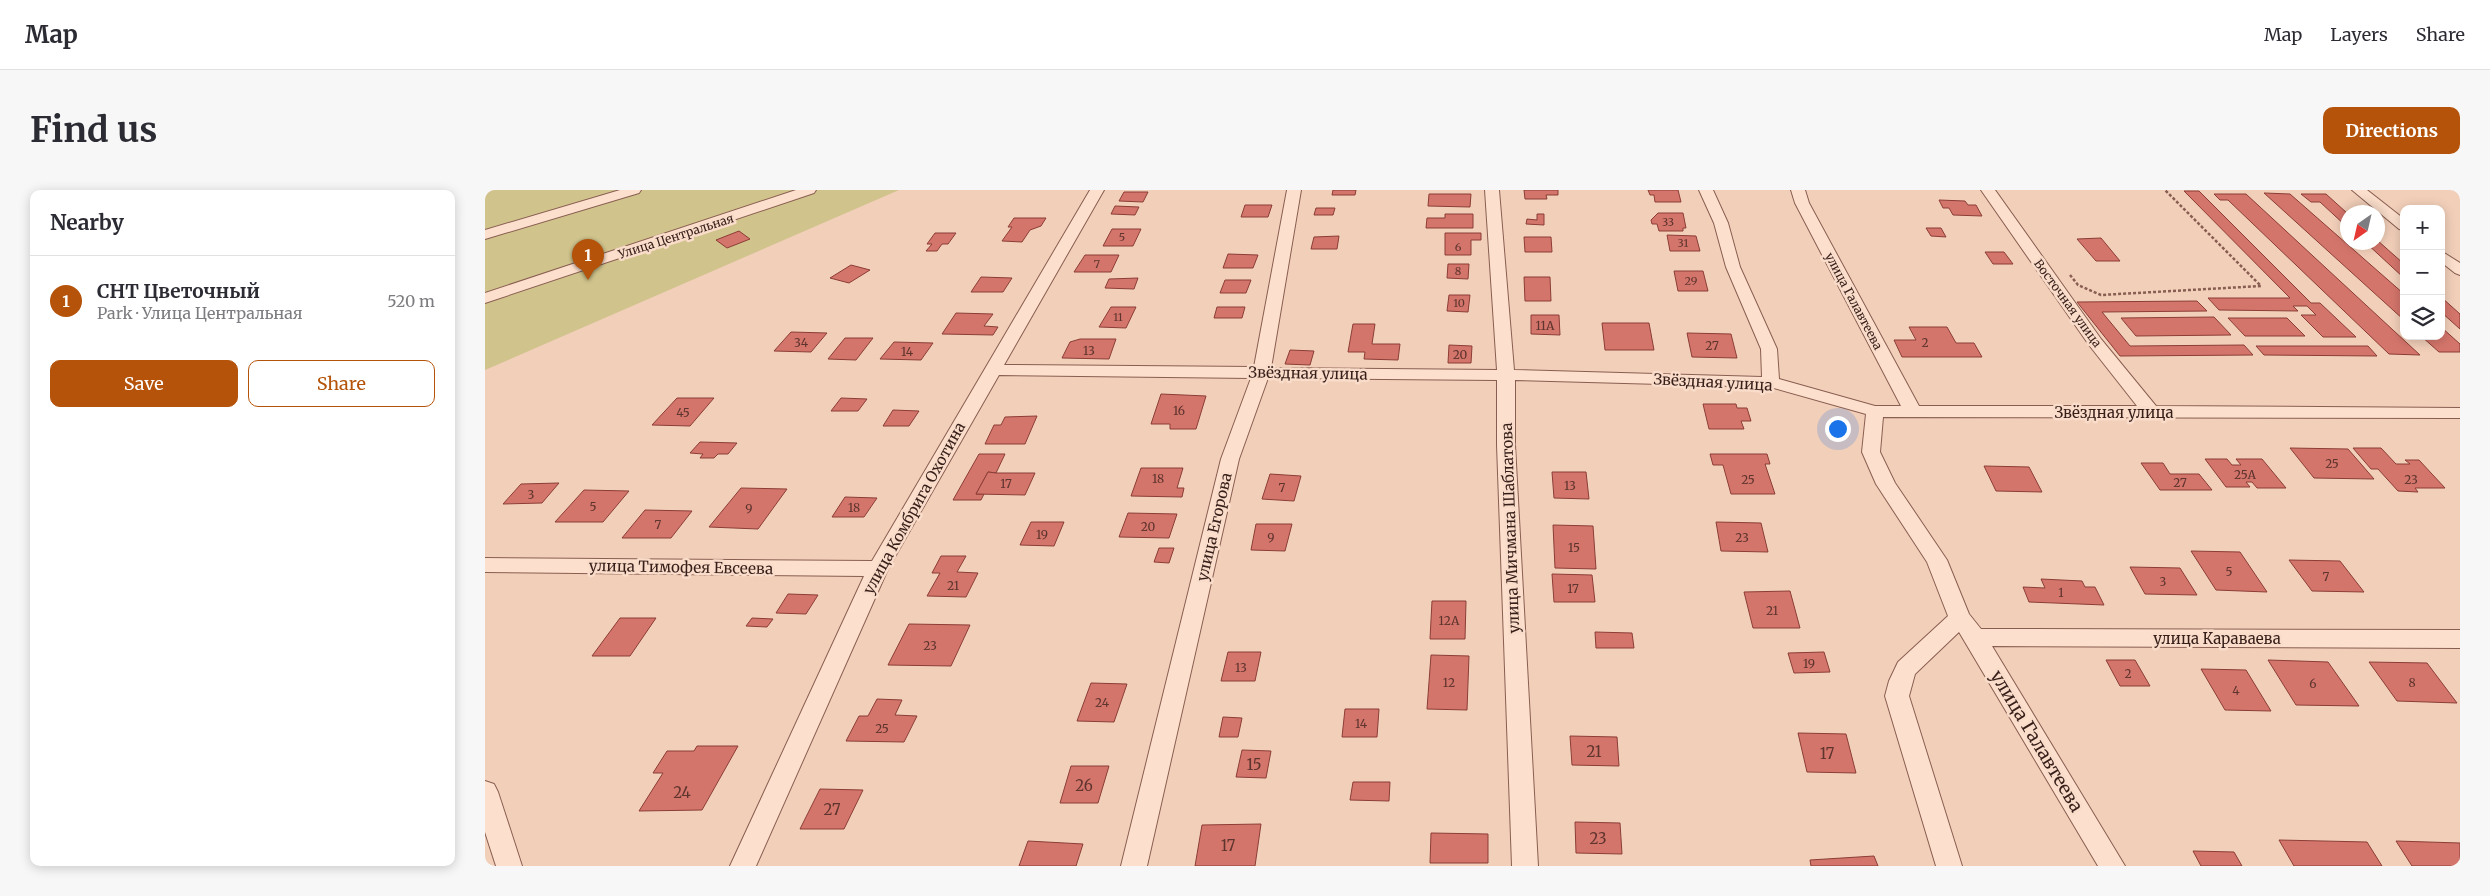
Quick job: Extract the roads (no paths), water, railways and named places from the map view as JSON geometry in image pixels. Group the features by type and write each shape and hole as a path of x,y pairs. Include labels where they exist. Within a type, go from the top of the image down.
{"street":[{"path":"485,235 634,190"},
{"name":"Улица Центральная","path":"485,298 730,218 809,190"},
{"name":"улица Комбрига Охотина","path":"743,866 878,569 1097,190"},
{"name":"улица Егорова","path":"1134,866 1229,460 1262,372 1294,190"},
{"name":"улица Мичмана Шаблатова","path":"1493,190 1506,375 1506,445 1525,866"},
{"path":"1706,190 1721,223 1733,267 1769,349 1771,382"},
{"name":"улица Галавтеева","path":"1798,190 1802,203 1913,412"},
{"name":"Восточная улица","path":"1988,190 2095,342 2152,413"},
{"path":"2359,190 2400,223"},
{"path":"2445,258 2460,270"},
{"name":"Звёздная улица","path":"992,370 1506,375 1771,382 1875,411 2460,413"},
{"name":"улица Галавтеева","path":"1875,411 1871,452 1886,484 1937,560 1960,618 1975,637 2112,866"},
{"name":"улица Тимофея Евсеева","path":"485,565 878,569"},
{"path":"1949,866 1897,696 1900,681 1906,668 1960,618"},
{"name":"улица Караваева","path":"1975,637 2460,639"},
{"path":"485,792 509,866"}],"place":[{"name":"СНТ Цветочный","path":"588,280"}]}
